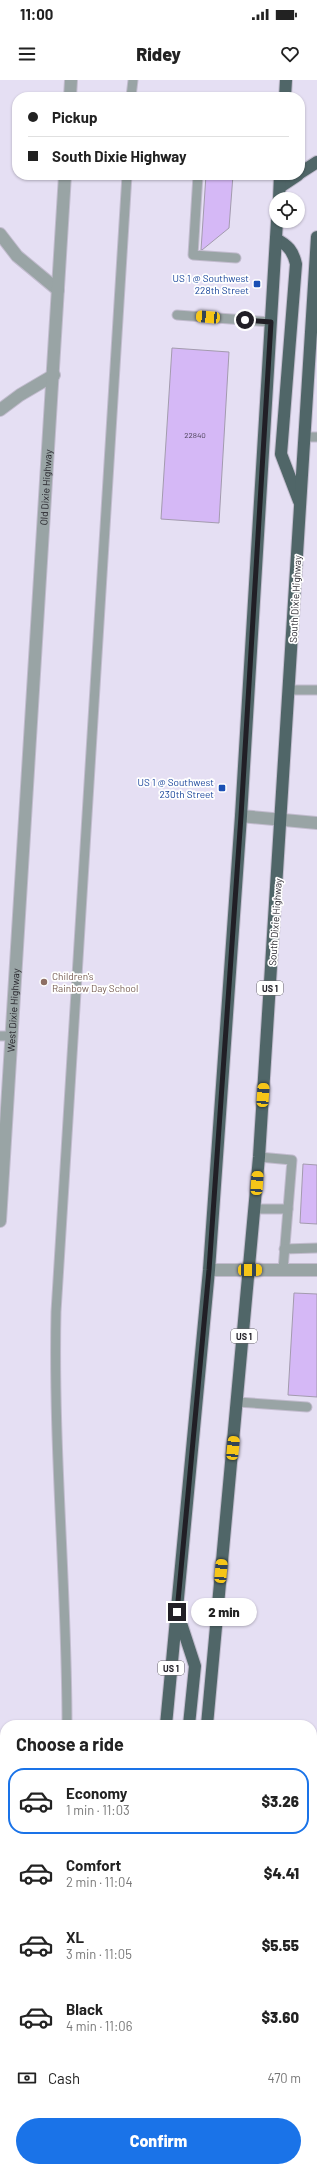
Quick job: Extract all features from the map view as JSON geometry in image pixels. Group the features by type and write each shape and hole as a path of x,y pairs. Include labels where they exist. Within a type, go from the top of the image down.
{"highway":[{"path":"285,92 286,80"},
{"path":"305,170 317,162"},
{"path":"279,192 280,181"},
{"name":"US 1","path":"166,1720 209,1270 241,816 277,228"},
{"name":"South Dixie Highway","path":"207,1720 250,1270 259,1157 301,506 311,437 317,237"},
{"path":"276,239 285,244 293,252 296,264 281,454 301,506"},
{"path":"177,1612 195,1666 190,1720"}],"street":[{"path":"70,92 71,80"},
{"name":"Old Dixie Highway","path":"26,800 54,375 65,180"},
{"path":"0,234 17,256 58,290"},
{"path":"0,410 20,394 54,375"},
{"name":"West Dixie Highway","path":"0,1221 6,1036 26,800"},
{"path":"241,816 317,823"},
{"path":"209,1270 317,1270"}],"lane":[{"path":"132,80 132,92"},
{"path":"67,1720 57,1465 57,1297 126,180"},
{"path":"198,180 193,255 236,258"},
{"path":"177,315 271,322"},
{"path":"289,690 317,690"},
{"path":"259,1157 292,1160 283,1270"},
{"path":"255,1209 288,1209"},
{"path":"284,1249 317,1248"},
{"path":"237,1402 307,1407"}],"building":[{"path":"206,180 233,180 229,228 201,250"},
{"path":"172,348 229,352 219,523 161,519"},
{"path":"303,1164 317,1165 317,1224 300,1223"},
{"path":"294,1293 317,1294 317,1397 288,1395"}],"place":[{"name":"US 1 @ Southwest 228th Street","path":"257,284"},
{"name":"US 1 @ Southwest 230th Street","path":"222,788"},
{"name":"Children's Rainbow Day School","path":"44,982"}],"route":[{"path":"177,1612 209,1270 241,816 271,322 245,320"}]}
